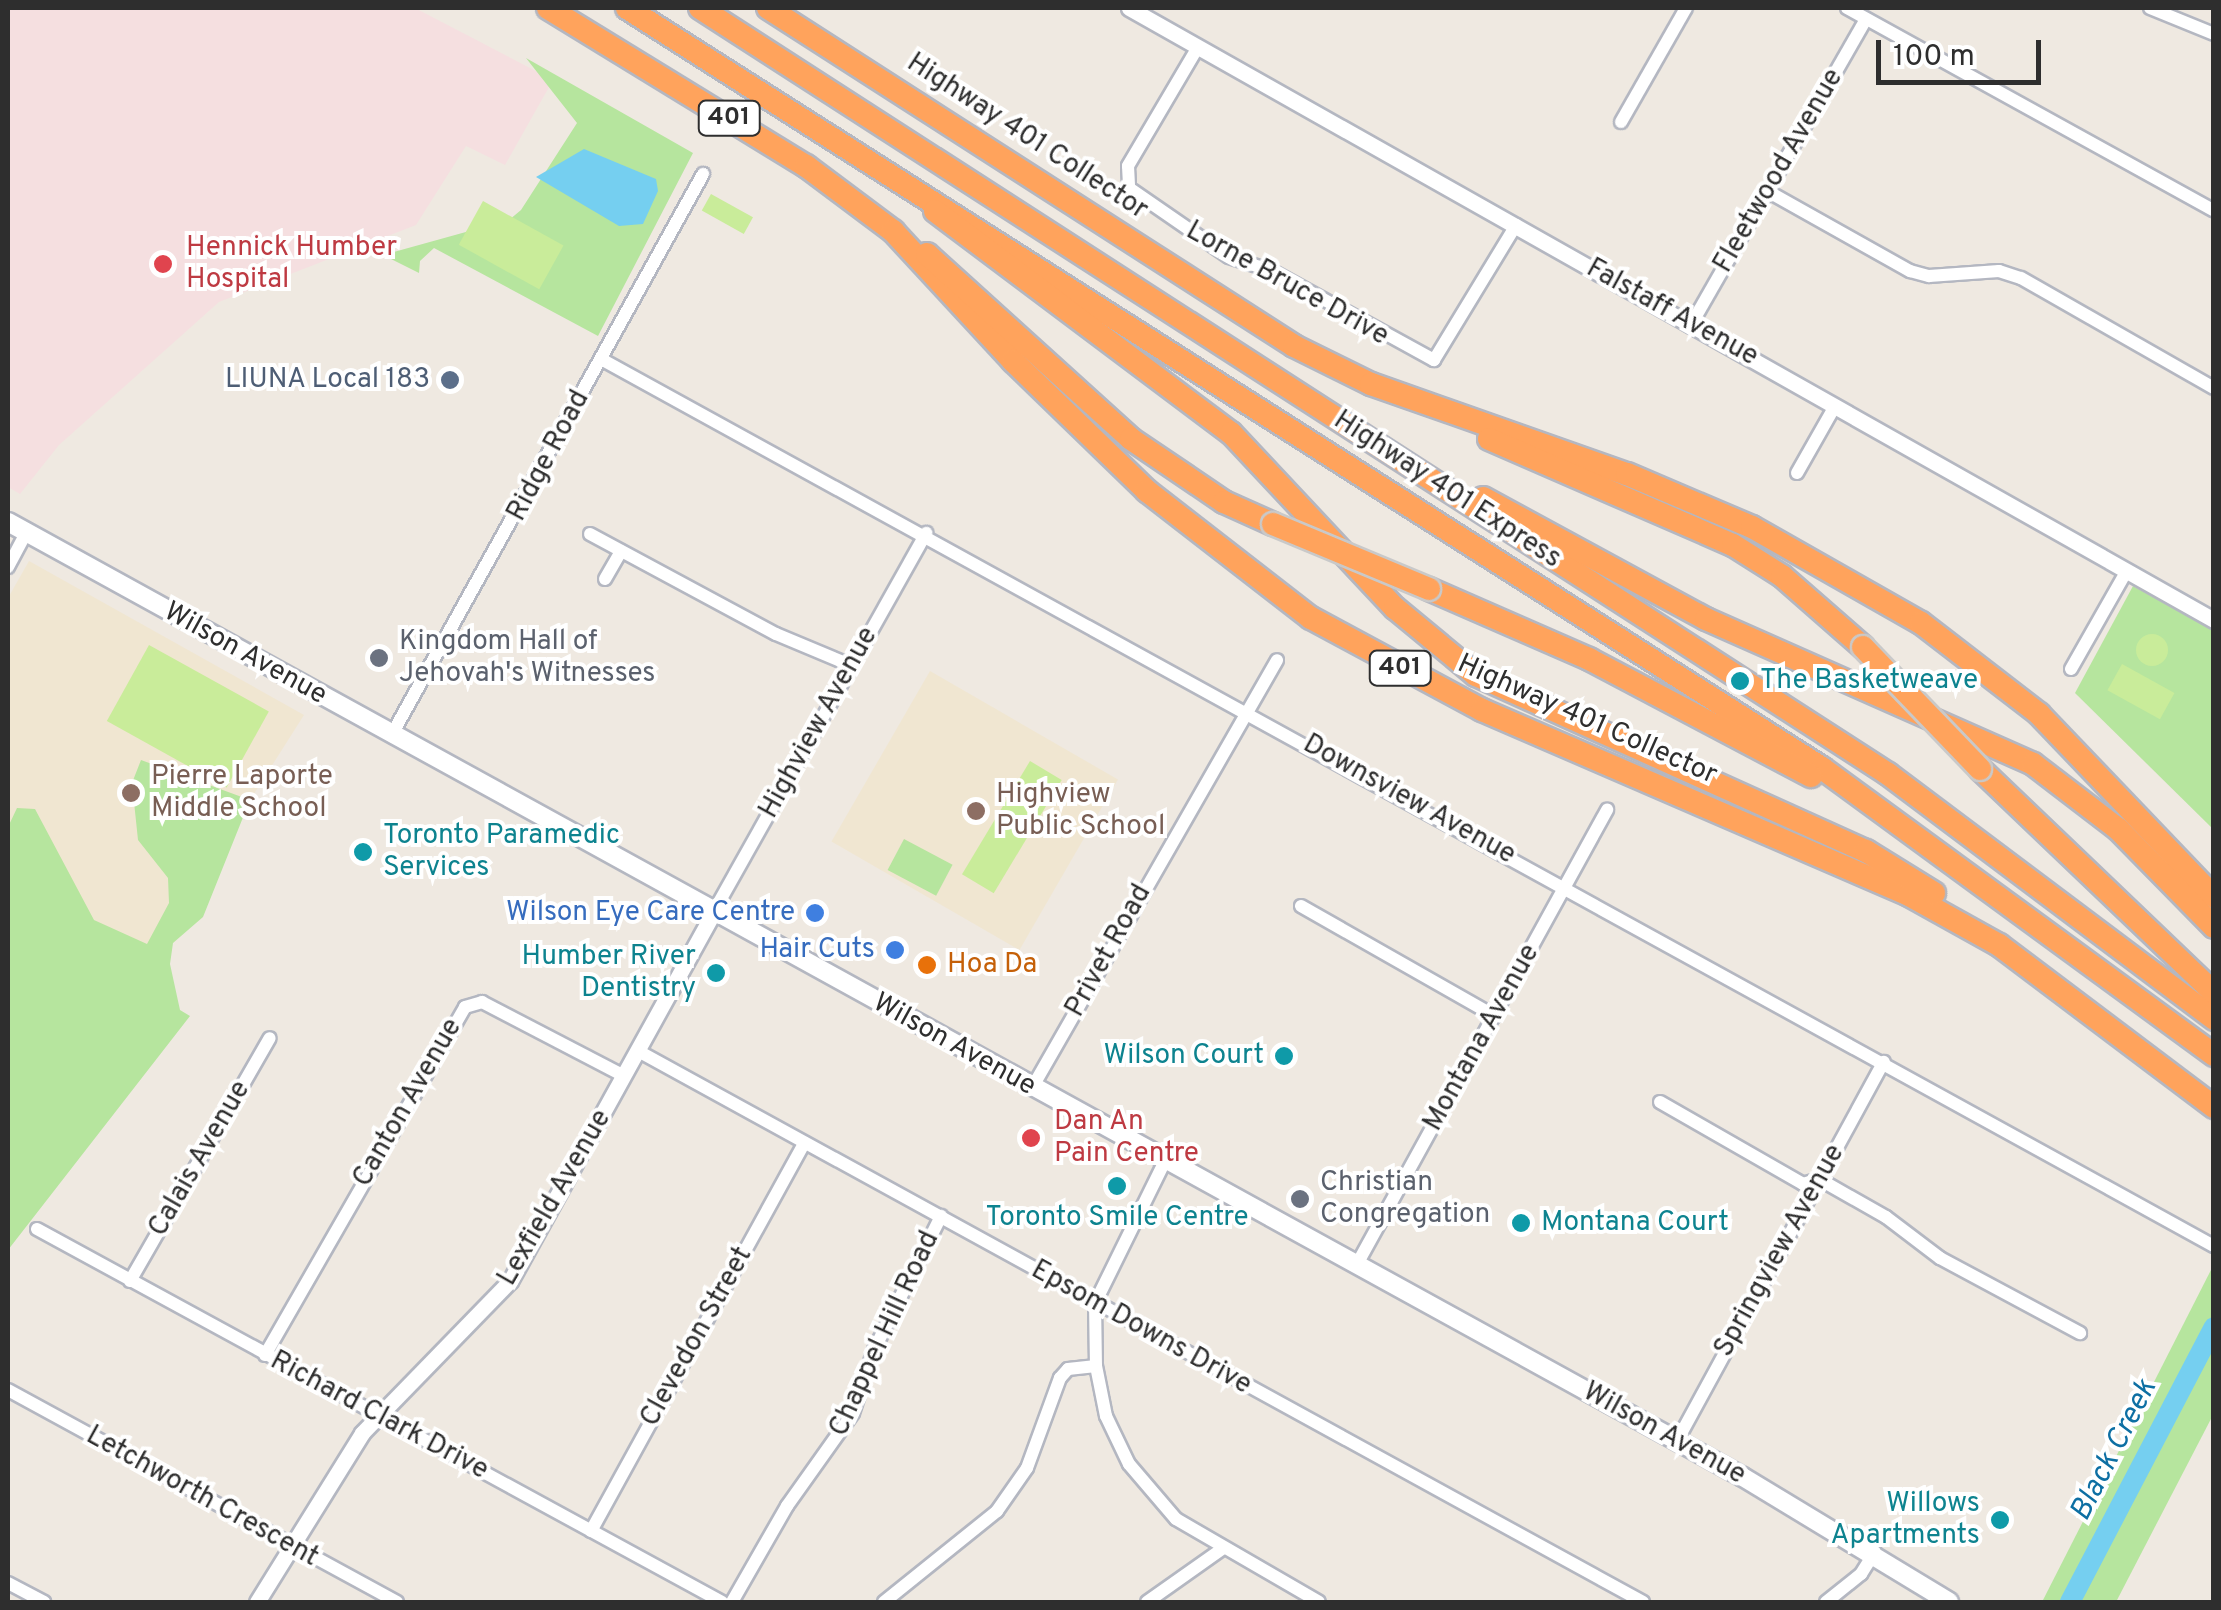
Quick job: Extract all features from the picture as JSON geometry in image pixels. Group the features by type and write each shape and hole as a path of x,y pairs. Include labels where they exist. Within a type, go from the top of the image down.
{"highway":[{"name":"Highway 401 Collector","path":"548,8 806,166 902,240 987,334 1148,490 1310,618 1482,710 1805,847 1999,945 2214,1107"},
{"name":"Highway 401 Express","path":"627,8 886,167 1890,815 2214,1055"},
{"name":"Highway 401 Express","path":"700,8 1888,774 2214,1019"},
{"name":"Highway 401 Collector","path":"768,8 1294,346 1371,384 1627,474 1752,526 1846,576 1921,623 2038,714 2214,898"},
{"path":"886,167 958,232 1230,433 1396,608 1476,675 1866,851 1976,919 1999,945"},
{"path":"902,240 931,256 1132,439 1224,502 1589,659 1890,815"},
{"path":"1371,384 1733,545 1782,576 1863,647 1980,768 2214,993"},
{"path":"1428,477 1495,502 1706,619 2034,764 2118,828 2214,926"}],"main road":[{"name":"Wilson Avenue","path":"8,522 1164,1163 1677,1441 1875,1552 1950,1602"}],"street":[{"name":"Falstaff Avenue","path":"1129,8 1692,322 2214,620"},
{"path":"1621,122 1686,8"},
{"path":"1847,8 2214,212"},
{"path":"2150,8 2214,34"},
{"name":"Fleetwood Avenue","path":"1692,322 1866,19"},
{"name":"Lorne Bruce Drive","path":"1198,46 1128,166 1129,188 1229,257 1272,271 1434,360 1516,225"},
{"name":"Ridge Road","path":"390,736 703,174"},
{"path":"1769,192 1910,271 1929,276 1999,272 2021,278 2214,388"},
{"name":"Downsview Avenue","path":"601,359 926,533 2214,1246"},
{"path":"1797,474 1835,406"},
{"path":"8,567 26,532"},
{"name":"Highview Avenue","path":"713,913 926,533"},
{"path":"590,534 776,634 850,665"},
{"path":"605,579 621,551"},
{"path":"2071,669 2126,572"},
{"name":"Privet Road","path":"1032,1088 1277,660"},
{"name":"Montana Avenue","path":"1356,1266 1607,810"},
{"path":"1301,906 1496,1016"},
{"name":"Lexfield Avenue","path":"257,1602 379,1414 510,1281 640,1052 713,913"},
{"name":"Canton Avenue","path":"265,1355 465,1007 482,1002 624,1076"},
{"name":"Calais Avenue","path":"130,1281 270,1038"},
{"name":"Epsom Downs Drive","path":"640,1052 1643,1602"},
{"name":"Springview Avenue","path":"1677,1441 1884,1062"},
{"path":"1660,1102 1804,1184 1820,1179 1886,1217 1940,1258 2080,1333"},
{"name":"Clevedon Street","path":"591,1531 804,1143"},
{"path":"1164,1163 1095,1303 1096,1366 1106,1416 1140,1480 1176,1519 1319,1602"},
{"name":"Chappel Hill Road","path":"732,1602 787,1506 854,1413 874,1350 941,1216"},
{"name":"Richard Clark Drive","path":"37,1229 722,1602"},
{"path":"884,1602 998,1511 1027,1468 1060,1378 1068,1369 1096,1366"},
{"name":"Letchworth Crescent","path":"8,1390 397,1602"},
{"path":"1148,1602 1222,1548"},
{"path":"1826,1602 1862,1574 1875,1552"},
{"path":"8,1583 44,1602"}],"shaded area":[{"name":"Hennick Humber Hospital","path":"8,8 415,8 553,80 505,165 466,146 416,225 219,302 59,445 20,494 8,487"},
{"name":"Pierre Laporte Middle School","path":"29,561 304,715 153,953 8,872 8,598"},
{"name":"Highview Public School","path":"930,671 1118,780 1019,950 832,842"}],"green space":[{"path":"526,58 693,153 598,336 434,248 420,261 419,273 383,255 509,220 521,210 577,123"},
{"path":"711,194 753,217 744,234 702,211"},
{"path":"483,201 563,246 539,289 459,245"},
{"path":"2133,586 2213,630 2213,829 2075,693"},
{"path":"2152,634 2164,638 2168,650 2164,662 2152,666 2140,662 2136,650 2140,638"},
{"path":"149,645 269,711 227,788 107,721"},
{"path":"2122,664 2174,693 2160,719 2107,690"},
{"path":"141,760 250,800 203,917 173,943 170,964 180,1010 190,1016 8,1250 8,827 17,808 35,809 94,920 147,944 169,903 168,878 138,840 132,783"},
{"path":"1030,761 1062,780 994,893 962,874"},
{"path":"904,839 953,865 936,896 888,870"},
{"path":"2213,1266 2213,1415 2116,1602 2042,1602"}],"water":[{"path":"584,149 656,179 658,191 643,224 619,226 536,177"}],"waterway":[{"name":"Black Creek","path":"2070,1602 2214,1327"}],"place":[{"name":"Hennick Humber Hospital","path":"163,264"},
{"name":"LIUNA Local 183","path":"450,380"},
{"name":"Kingdom Hall of Jehovah's Witnesses","path":"379,658"},
{"name":"The Basketweave","path":"1740,681"},
{"name":"Pierre Laporte Middle School","path":"131,793"},
{"name":"Highview Public School","path":"976,811"},
{"name":"Toronto Paramedic Services","path":"363,852"},
{"name":"Wilson Eye Care Centre","path":"815,913"},
{"name":"Hair Cuts","path":"895,950"},
{"name":"Hoa Da","path":"927,965"},
{"name":"Humber River Dentistry","path":"716,973"},
{"name":"Wilson Court","path":"1284,1056"},
{"name":"Dan An Pain Centre","path":"1031,1138"},
{"name":"Toronto Smile Centre","path":"1117,1186"},
{"name":"Christian Congregation","path":"1300,1199"},
{"name":"Montana Court","path":"1521,1223"},
{"name":"Willows Apartments","path":"2000,1520"}]}
